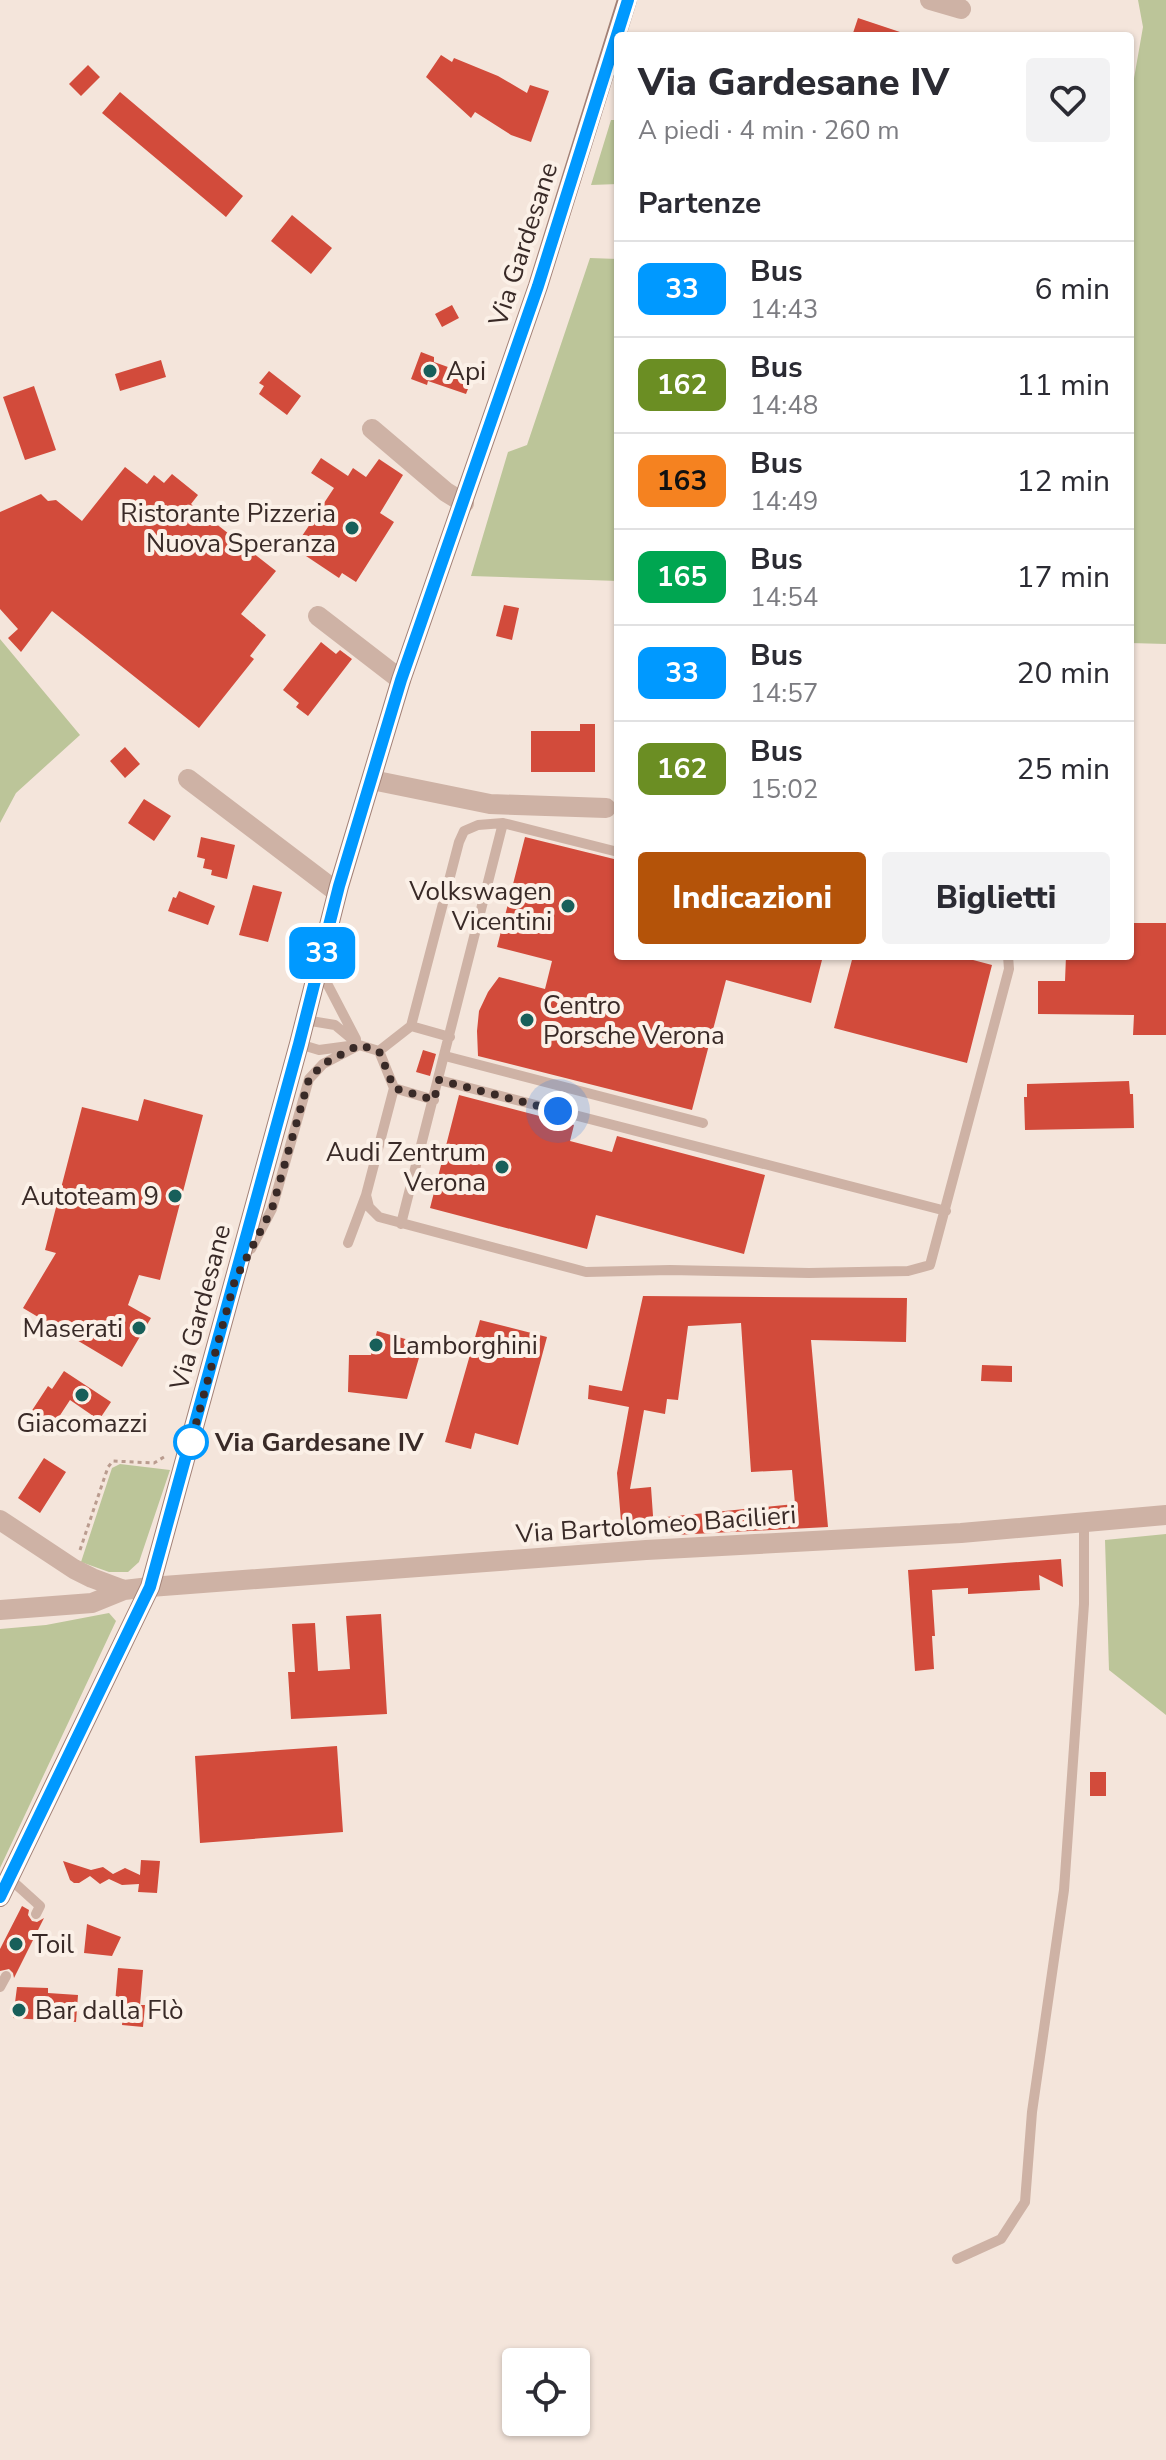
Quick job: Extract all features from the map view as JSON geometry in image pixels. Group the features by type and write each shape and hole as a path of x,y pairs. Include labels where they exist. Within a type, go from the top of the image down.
{"main road":[{"name":"Via Gardesane","path":"617,32 627,0"},
{"name":"Via Gardesane","path":"4,1888 150,1587 299,1044 337,892 401,680 538,286 614,42"}],"street":[{"path":"372,429 446,492 464,503"},
{"path":"318,616 401,680"},
{"path":"188,779 337,892"},
{"path":"372,780 490,804 606,808"},
{"name":"Via Bartolomeo Bacilieri","path":"0,1610 92,1603 124,1590 150,1587 646,1550 961,1533 1166,1515"},
{"path":"0,1520 74,1569 124,1590"}],"lane":[{"path":"379,1051 411,1026 464,831 478,825 503,823 614,851"},
{"path":"401,1224 503,823"},
{"path":"366,1195 369,1207 379,1217 586,1272 837,1273 908,1271 930,1265 1009,969 1008,960"},
{"path":"319,968 359,1045"},
{"path":"305,1020 335,1025 359,1045 379,1051"},
{"path":"411,1026 450,1037"},
{"path":"299,1044 319,1050 359,1045"},
{"path":"235,1280 272,1209 309,1079 323,1064 359,1045"},
{"path":"348,1243 366,1195 394,1088 379,1051"},
{"path":"445,1056 703,1123"},
{"path":"439,1080 946,1211"},
{"path":"394,1088 434,1100"},
{"path":"957,2259 1001,2239 1025,2202 1032,2112 1064,1890 1084,1604 1084,1522"},
{"path":"4,1888 40,1906 36,1914"},
{"path":"0,1987 6,1976"}],"path":[{"path":"74,1569 108,1467 119,1460 154,1463 167,1454"}],"green space":[{"path":"1138,0 1166,0 1166,644 1134,643 1134,78 1143,27"},
{"path":"611,120 614,120 614,184 591,185"},
{"path":"590,258 614,259 614,581 471,576 508,452 527,445"},
{"path":"0,639 80,735 16,793 0,823"},
{"path":"120,1464 170,1470 139,1562 128,1572 109,1572 81,1562 112,1468"},
{"path":"1166,1534 1166,1715 1109,1670 1105,1540"},
{"path":"109,1613 116,1621 0,1868 0,1629 46,1625"}],"building":[{"path":"858,18 900,32 853,32"},
{"path":"441,55 452,62 454,58 498,76 527,93 530,85 549,91 531,142 511,135 475,112 471,118 426,77"},
{"path":"88,65 100,77 81,96 69,84"},
{"path":"120,92 243,196 226,217 102,113"},
{"path":"292,215 332,248 311,274 271,241"},
{"path":"452,305 459,318 442,327 435,314"},
{"path":"421,352 434,357 434,362 473,376 466,394 428,381 427,385 411,379"},
{"path":"161,360 166,377 120,391 115,374"},
{"path":"269,371 301,396 287,415 259,394 264,386 259,383"},
{"path":"34,386 56,450 25,460 3,397"},
{"path":"321,458 348,476 353,468 366,477 379,459 403,475 380,513 394,522 356,582 342,573 339,578 294,548 334,488 311,473"},
{"path":"125,467 147,484 154,475 164,483 172,474 198,495 191,504 276,571 241,614 266,635 250,656 254,659 199,728 52,611 21,652 8,638 18,629 0,609 0,512 41,494 48,501 56,500 82,521"},
{"path":"504,605 519,608 512,640 496,636"},
{"path":"321,642 336,654 340,650 352,659 308,716 296,707 299,703 283,690"},
{"path":"580,724 595,724 595,772 531,772 531,731 580,731"},
{"path":"125,747 140,764 125,778 110,761"},
{"path":"144,799 171,816 154,841 128,823"},
{"path":"201,837 235,845 227,879 211,875 212,870 203,868 205,859 197,857"},
{"path":"525,837 614,859 614,960 822,960 811,1003 726,980 692,1110 478,1056 479,1011 499,977 545,989 552,961 497,947"},
{"path":"253,885 282,892 268,942 239,935"},
{"path":"179,891 215,906 208,925 168,911"},
{"path":"1134,923 1166,923 1166,1035 1133,1035 1134,1015 1038,1014 1038,981 1065,981 1066,960 1134,960"},
{"path":"852,960 973,960 992,965 967,1063 834,1028"},
{"path":"423,1050 436,1054 430,1076 416,1072"},
{"path":"1129,1081 1130,1094 1133,1094 1134,1128 1025,1130 1024,1097 1027,1097 1027,1084"},
{"path":"459,1095 574,1125 570,1141 612,1152 617,1136 765,1175 744,1254 596,1215 587,1249 430,1208"},
{"path":"144,1099 203,1115 160,1280 139,1275 128,1305 151,1318 122,1367 23,1308 56,1253 45,1250 82,1107 138,1121"},
{"path":"643,1296 907,1298 906,1342 811,1340 828,1527 675,1535 666,1517 795,1504 792,1470 751,1472 741,1323 688,1326 678,1400 667,1399 665,1414 644,1410 630,1489 651,1487 654,1530 622,1533 617,1473 629,1407 588,1399 589,1385 622,1391"},
{"path":"480,1320 547,1337 518,1445 475,1433 471,1449 445,1442"},
{"path":"377,1331 423,1344 407,1399 348,1392 349,1355 371,1355"},
{"path":"982,1365 1012,1366 1012,1382 981,1381"},
{"path":"64,1371 111,1402 99,1420 70,1400 53,1426 31,1412 48,1386 52,1389"},
{"path":"44,1458 66,1472 40,1513 18,1498"},
{"path":"1061,1559 1063,1587 1039,1575 1040,1590 968,1594 968,1588 932,1590 934,1669 915,1671 908,1570"},
{"path":"381,1614 387,1714 291,1719 288,1672 295,1672 292,1624 315,1623 318,1671 350,1669 346,1616"},
{"path":"337,1746 343,1832 200,1843 195,1756"},
{"path":"1090,1772 1106,1772 1106,1796 1090,1796"},
{"path":"141,1860 160,1861 157,1893 138,1892 139,1884 122,1885 109,1879 100,1884 90,1876 74,1883 63,1861 91,1870 103,1867 113,1874 125,1868 140,1875"},
{"path":"22,1906 29,1910 32,1921 44,1918 14,1978 9,1969 0,1971 0,1949"},
{"path":"87,1924 121,1937 112,1956 84,1953"},
{"path":"118,1968 143,1970 140,2005 145,2005 143,2027 122,2025 123,2015 114,2015"},
{"path":"17,1987 48,1988 48,1993 78,1995 76,2022 13,2018"}],"bus line":[{"name":"33","path":"618,32 628,0"},
{"name":"33","path":"0,1897 150,1587 299,1044 339,886 401,680 538,286 614,44"}],"place":[{"name":"Api","path":"430,371"},
{"name":"Ristorante Pizzeria Nuova Speranza","path":"352,528"},
{"name":"Volkswagen Vicentini","path":"568,906"},
{"name":"Centro Porsche Verona","path":"527,1020"},
{"name":"Audi Zentrum Verona","path":"502,1167"},
{"name":"Autoteam 9","path":"175,1196"},
{"name":"Maserati","path":"139,1328"},
{"name":"Lamborghini","path":"376,1345"},
{"name":"Giacomazzi","path":"82,1395"},
{"name":"Via Gardesane IV","path":"191,1442"},
{"name":"Toil","path":"16,1944"},
{"name":"Bar dalla Flò","path":"19,2010"}],"route":[{"path":"191,1442 188,1453 235,1280 272,1209 309,1079 323,1064 359,1045 379,1051 394,1088 434,1100 439,1080 558,1111"}]}
